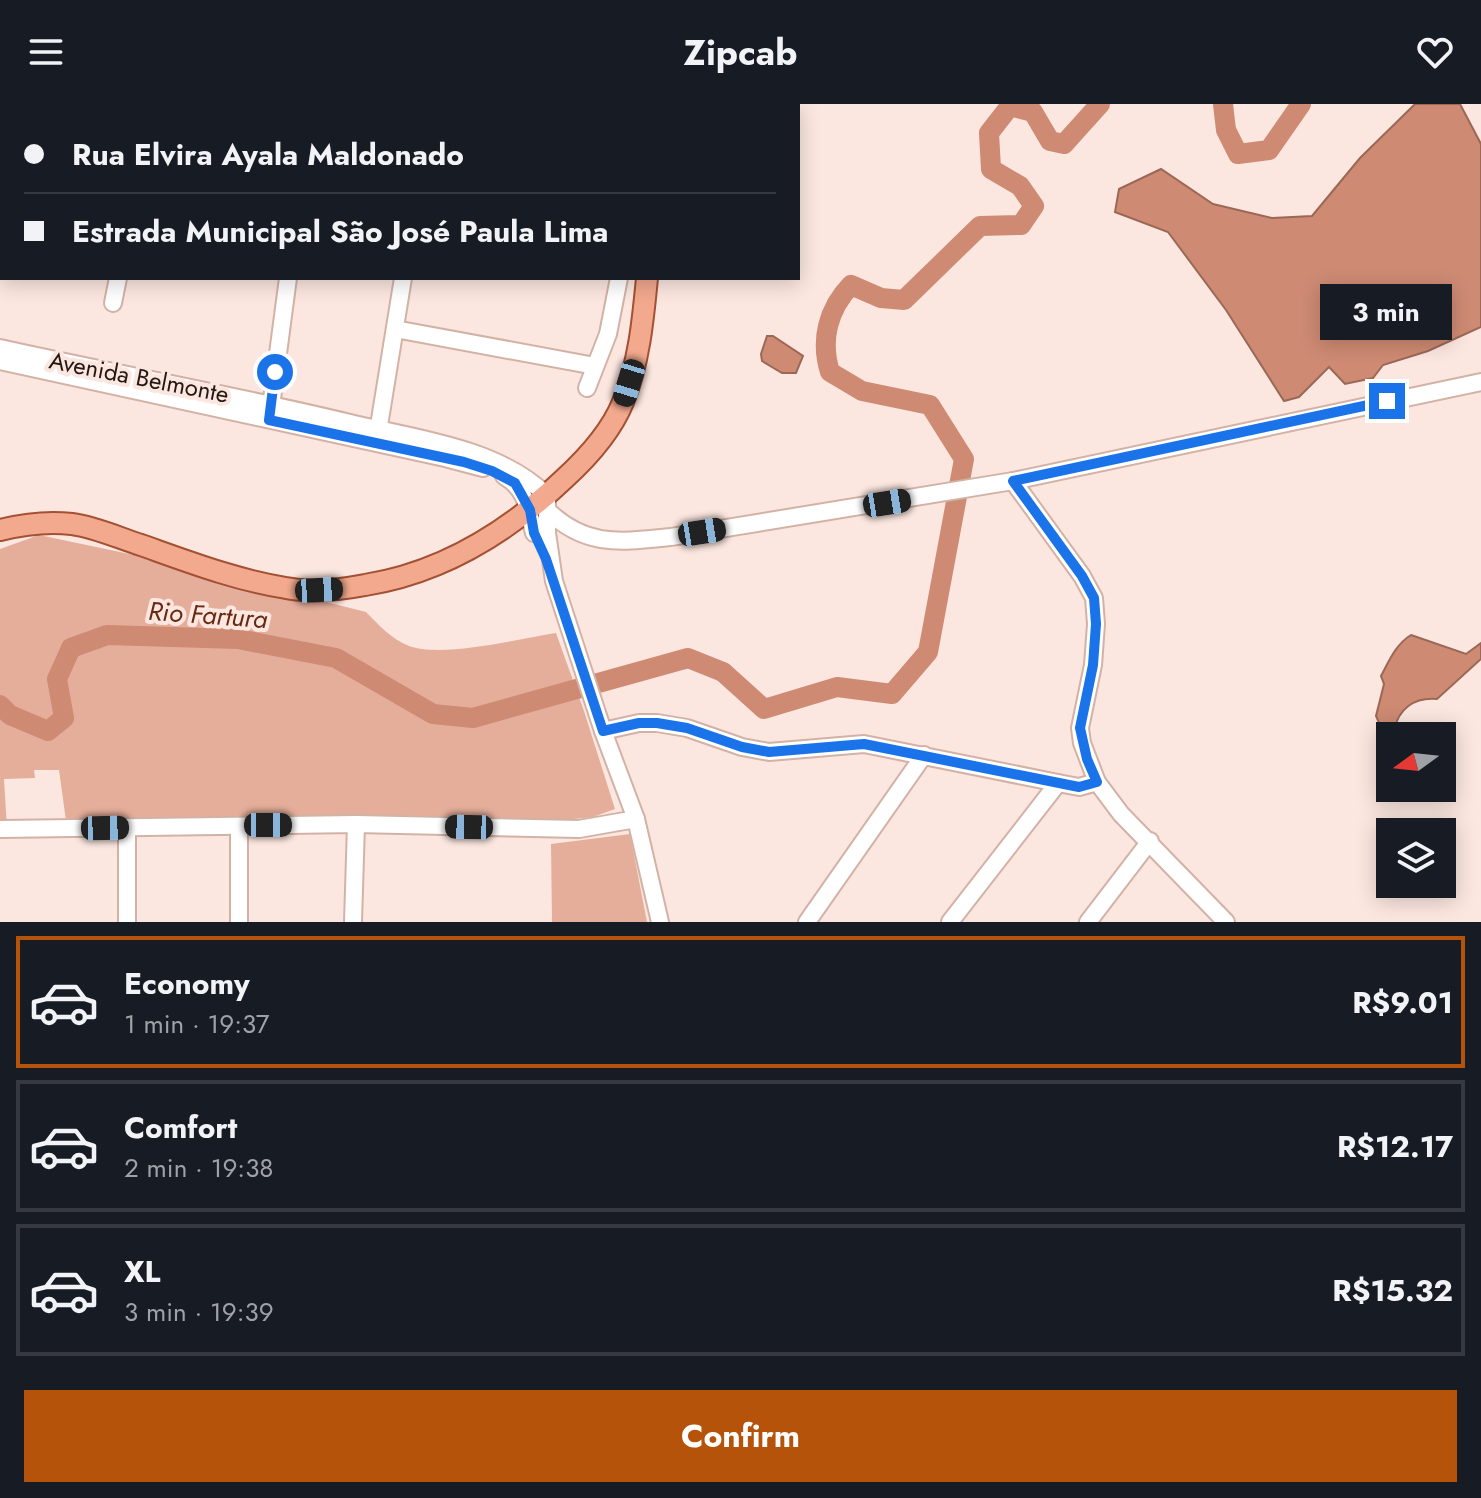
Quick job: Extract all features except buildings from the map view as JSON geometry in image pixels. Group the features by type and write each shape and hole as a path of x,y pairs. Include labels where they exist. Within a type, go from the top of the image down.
{"main road":[{"path":"0,530 43,522 74,524 231,576 290,589 347,589 392,582 425,571 505,528 539,503 582,461 607,430 622,404 642,330 647,280"},
{"path":"470,548 539,503"}],"street":[{"path":"113,303 118,280"},
{"path":"270,412 288,280"},
{"path":"377,436 403,280"},
{"path":"587,388 608,334 619,280"},
{"path":"395,329 595,366"},
{"name":"Avenida Belmonte","path":"0,348 377,436 456,447 504,467 567,527 586,537 622,542 972,489 1481,382"},
{"name":"Avenida Belmonte","path":"0,361 270,412"},
{"path":"1013,481 1082,576 1094,598 1093,665 1080,728 1084,751 1097,782 1121,814 1226,922"},
{"path":"539,503 554,581 603,731 636,819 660,922"},
{"path":"603,731 639,723 657,723 687,728 742,747 769,752 864,744 1079,787 1097,782"},
{"path":"807,922 924,755"},
{"path":"950,922 1058,783"},
{"path":"0,829 356,824 579,829 636,819"},
{"path":"353,922 356,824"},
{"path":"239,826 239,922"},
{"path":"127,827 127,922"},
{"path":"1088,922 1150,841"}],"shaded area":[{"path":"1415,104 1460,104 1481,144 1481,327 1428,351 1383,365 1373,378 1345,384 1329,367 1299,397 1284,401 1226,310 1168,232 1115,212 1119,189 1161,169 1213,204 1272,218 1312,216 1360,158"},
{"path":"767,336 773,336 803,356 796,373 782,373 762,361"},
{"path":"39,535 158,560 366,612 397,640 424,649 460,649 556,633 615,809 593,817 497,827 67,828 59,770 34,770 35,778 4,779 7,829 0,829 0,549"},
{"path":"1411,635 1466,654 1481,643 1481,659 1437,699 1414,702 1396,722 1379,722 1376,716 1384,684 1381,676 1397,648"},
{"path":"630,834 647,922 552,922 551,844"}],"waterway":[{"name":"Rio Fartura","path":"0,705 10,715 48,731 64,718 57,679 71,648 107,635 238,639 336,658 433,714 473,718 688,658 723,672 764,709 837,687 892,694 928,652 964,459 930,405 862,391 830,372 826,348 828,326 837,304 851,285 881,298 904,300 980,226 1021,225 1034,206 1020,186 991,169 989,133 1010,106 1033,112 1050,141 1064,144 1100,104"},
{"name":"Rio Fartura","path":"1223,104 1226,130 1238,154 1269,150 1301,104"}],"route":[{"path":"275,372 269,420 464,462 515,483 530,510 534,533 546,559 603,731 639,723 657,723 687,728 742,747 769,752 864,744 1079,787 1097,782 1087,759 1080,728 1093,665 1094,598 1082,576 1013,481 1387,401"}]}
